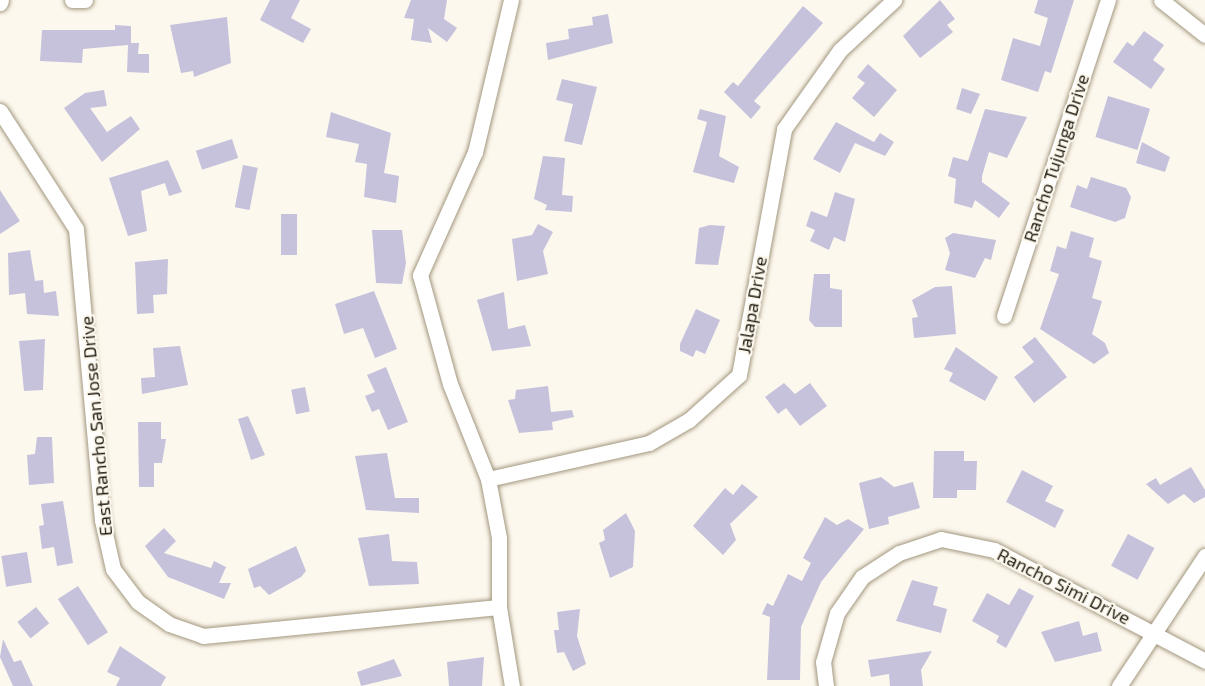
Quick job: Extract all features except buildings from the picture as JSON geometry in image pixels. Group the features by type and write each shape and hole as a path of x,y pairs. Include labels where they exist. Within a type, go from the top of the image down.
{"street":[{"path":"72,0 85,0"},
{"path":"511,0 475,152 420,275 450,384 488,478 499,538 499,607 512,686"},
{"name":"Jalapa Drive","path":"488,478 650,443 689,420 739,375 784,129 840,50 894,0"},
{"name":"Rancho Tujunga Drive","path":"1004,316 1108,0"},
{"path":"1161,0 1205,35"},
{"name":"East Rancho San Jose Drive","path":"0,111 76,229 102,520 113,569 138,602 170,624 203,636 499,607"},
{"name":"Rancho Simi Drive","path":"826,686 823,662 837,613 862,577 898,553 941,539 994,550 1152,630 1205,661"},
{"path":"1119,686 1152,630 1205,556"}]}
